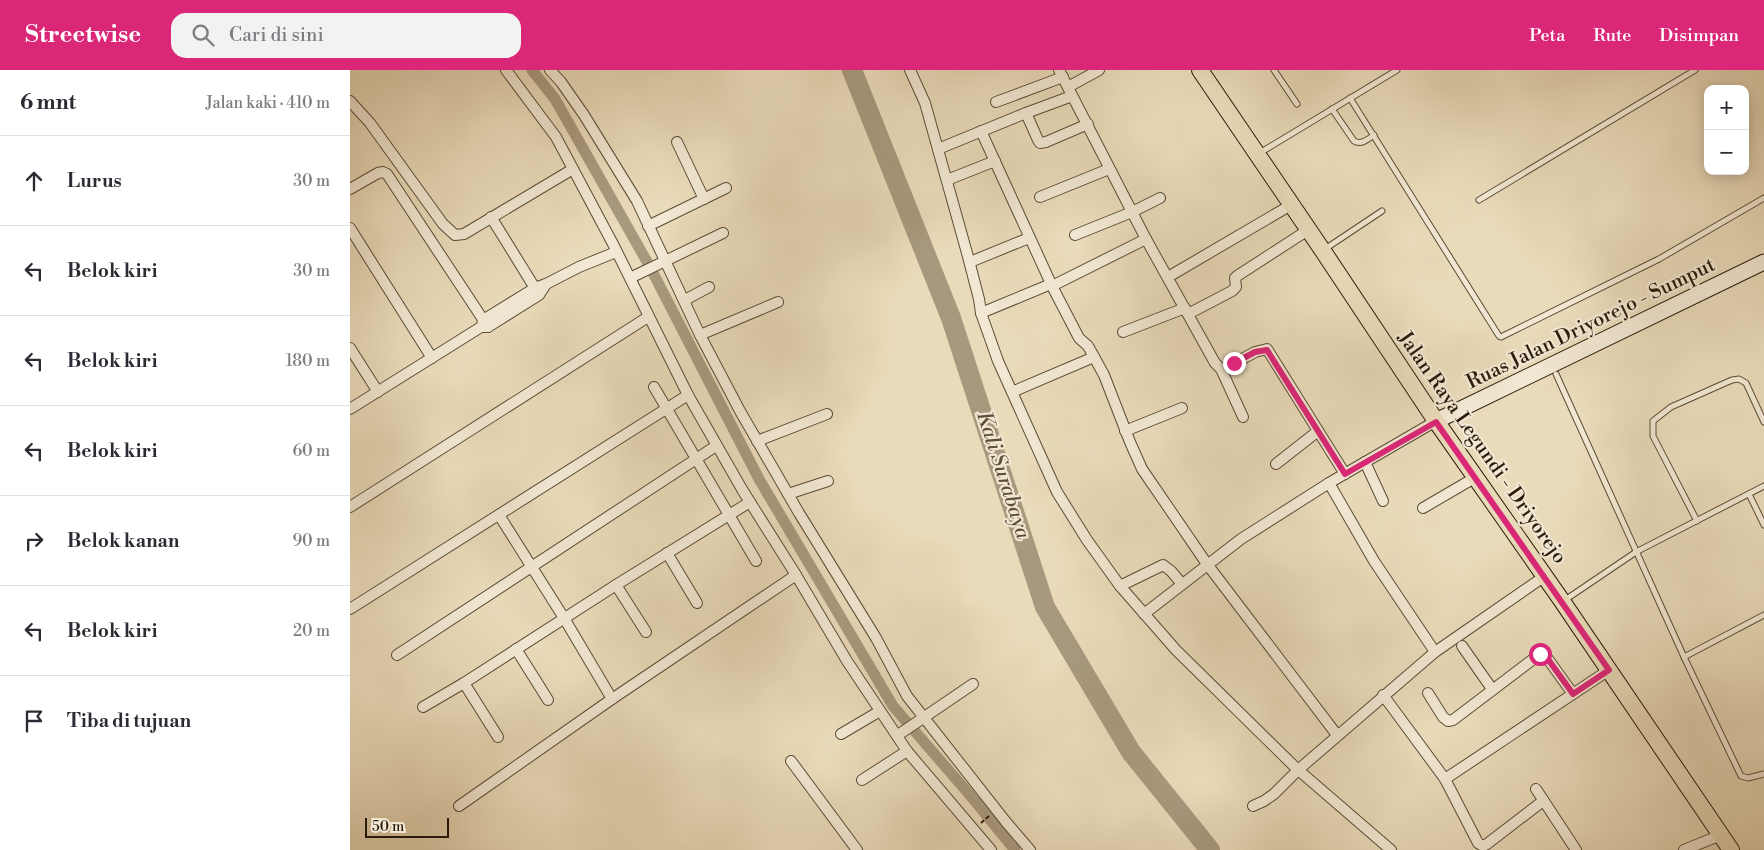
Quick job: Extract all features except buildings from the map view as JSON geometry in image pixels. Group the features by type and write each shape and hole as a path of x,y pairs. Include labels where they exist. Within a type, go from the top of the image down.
{"main road":[{"name":"Jalan Raya Legundi - Driyorejo","path":"1200,70 1436,422 1545,576 1731,850"},
{"name":"Ruas Jalan Driyorejo - Sumput","path":"1436,422 1764,262"}],"street":[{"path":"550,70 561,82 588,122 637,201 664,262 700,335 757,441 876,638 921,719 1030,850"},
{"path":"910,70 925,103 970,262 981,313 998,361 1057,492 1087,540 1120,586 1144,614 1195,668 1298,770 1391,850"},
{"path":"938,149 1026,113 1070,92 1099,70"},
{"path":"509,71 556,137 616,252 634,281 648,317 716,446 847,661 880,712 900,733 907,751 991,850"},
{"path":"996,102 1061,74 1146,239 1215,363 1221,369 1244,417"},
{"path":"350,101 370,123 444,224 455,235 464,234 573,169"},
{"path":"1026,113 1040,143 1088,124"},
{"path":"981,131 1051,285 1079,338 1088,346 1104,376 1125,431 1148,478 1207,564 1337,735"},
{"path":"677,142 704,199"},
{"path":"946,180 995,161"},
{"path":"1040,197 1110,169"},
{"path":"350,189 378,173 383,172 387,174 484,325"},
{"path":"648,226 726,188"},
{"path":"1075,235 1132,212 1160,198"},
{"path":"1168,277 1291,205"},
{"path":"491,218 537,292"},
{"path":"350,228 432,358"},
{"path":"1123,332 1187,311 1232,292 1236,287 1235,278 1237,276 1308,230"},
{"path":"634,281 664,262 723,233"},
{"path":"970,262 1029,238"},
{"path":"981,313 1051,285 1146,239"},
{"path":"350,409 537,292 546,284 579,267 616,252"},
{"path":"684,300 710,287"},
{"path":"700,335 778,302"},
{"path":"350,507 648,317"},
{"path":"350,348 378,392"},
{"path":"1221,369 1255,352 1267,350 1345,474"},
{"path":"1012,392 1094,357"},
{"path":"654,387 756,560"},
{"path":"350,609 688,395"},
{"path":"1125,431 1182,408"},
{"path":"757,441 827,414"},
{"path":"1144,614 1241,539 1365,462 1436,422"},
{"path":"1276,464 1318,431"},
{"path":"398,655 716,446"},
{"path":"1365,462 1383,501"},
{"path":"1422,508 1476,476"},
{"path":"788,494 828,481"},
{"path":"1330,483 1370,554 1435,652"},
{"path":"423,708 666,553 750,502"},
{"path":"499,515 612,699"},
{"path":"666,553 697,603"},
{"path":"1120,586 1163,565 1182,584"},
{"path":"458,806 796,575"},
{"path":"1253,806 1264,802 1274,794 1337,735 1435,652 1545,576"},
{"path":"616,585 646,632"},
{"path":"1462,646 1492,689"},
{"path":"516,650 548,700"},
{"path":"1428,693 1443,717 1448,721 1453,720 1540,654 1545,655 1573,694"},
{"path":"1445,780 1609,670"},
{"path":"464,683 498,737"},
{"path":"900,733 973,684"},
{"path":"1384,695 1445,780 1478,843 1483,846 1543,801"},
{"path":"841,734 880,712"},
{"path":"862,780 907,751"},
{"path":"790,761 857,850"},
{"path":"1536,789 1576,850"},
{"path":"1684,850 1721,835"}],"lane":[{"path":"1274,70 1297,104"},
{"path":"1257,154 1397,70"},
{"path":"1479,200 1695,70"},
{"path":"1350,98 1501,337 1659,259 1764,198"},
{"path":"1332,109 1354,141 1358,143 1364,142 1374,135"},
{"path":"1323,251 1382,211"},
{"path":"1556,374 1684,657 1741,776 1748,778 1764,774"},
{"path":"1697,521 1654,436 1652,421 1671,407 1732,380 1739,379 1746,383 1764,422"},
{"path":"1562,601 1636,552 1764,486"},
{"path":"1749,494 1764,525"},
{"path":"1684,657 1764,615"}],"path":[{"path":"980,824 991,815"}],"waterway":[{"path":"532,70 555,99 650,267 759,479 893,706 1015,850"},
{"name":"Kali Surabaya","path":"852,70 951,318 1045,607 1131,752 1210,850"}],"route":[{"path":"1234,363 1263,349 1272,355 1345,474 1436,422 1476,476 1609,670 1573,694 1545,655 1540,654"}]}
